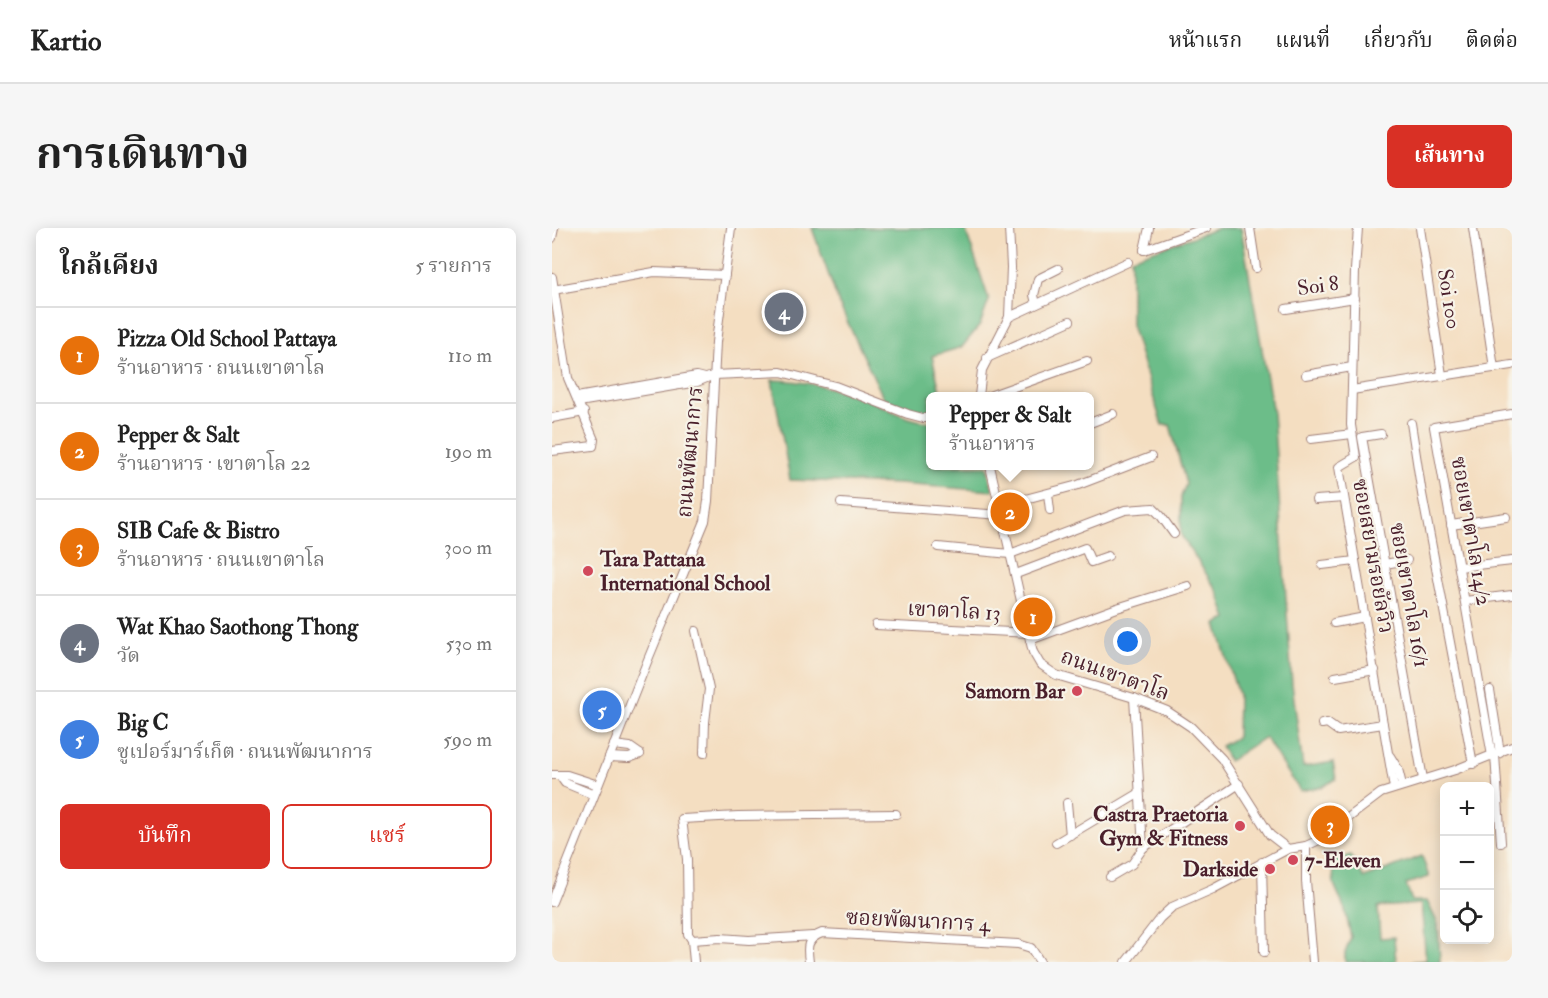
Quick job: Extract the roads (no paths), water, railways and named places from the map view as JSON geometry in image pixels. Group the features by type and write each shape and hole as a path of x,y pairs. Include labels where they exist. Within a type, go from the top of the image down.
{"street":[{"path":"552,238 554,228"},
{"name":"ถนนพัฒนาการ","path":"552,902 705,521 708,501 710,376 731,228"},
{"path":"979,392 982,370 1009,317 1011,267 1009,228"},
{"path":"1149,228 1144,250 1206,228"},
{"path":"1250,228 1256,268"},
{"name":"ซอยสยามรอยัลวิว","path":"1358,228 1352,390 1352,434 1356,457 1339,467 1375,670 1390,771 1398,787"},
{"name":"Soi 100","path":"1420,228 1442,375"},
{"path":"1473,228 1494,368"},
{"path":"1009,317 1128,262"},
{"path":"1036,304 1034,295 1038,279 1058,269"},
{"path":"553,290 654,272 725,274"},
{"path":"552,277 568,378 594,440 593,446 552,451"},
{"name":"Soi 8","path":"1286,309 1355,298"},
{"path":"987,358 1070,321"},
{"path":"1000,392 1088,361"},
{"path":"1352,390 1512,365"},
{"path":"1305,375 1353,367"},
{"path":"578,399 697,382 710,376 781,372 845,389 908,414 926,418"},
{"path":"552,418 584,412"},
{"path":"1094,421 1113,414"},
{"name":"ซอยเขาตาโล 14/2","path":"1496,755 1465,601 1434,427 1512,414"},
{"path":"1411,423 1424,506 1473,764"},
{"path":"1311,439 1352,434"},
{"name":"ซอยเขาตาโล 16/1","path":"1381,434 1362,437 1423,779"},
{"path":"841,503 1000,510 1078,485 1151,457"},
{"name":"ถนนเขาตาโล","path":"991,470 1029,637 1033,652 1040,664 1056,675 1134,698 1167,711 1191,727 1222,759 1270,835 1288,849"},
{"path":"1048,494 1050,510"},
{"path":"1316,500 1344,498"},
{"path":"938,547 1011,554 1125,510 1136,508 1153,508 1174,534"},
{"path":"1452,525 1506,517"},
{"path":"1016,574 1085,548 1091,562 1108,556"},
{"path":"1385,564 1407,560"},
{"path":"1322,565 1355,561"},
{"path":"1459,567 1512,561"},
{"path":"1029,637 1188,586"},
{"path":"1465,601 1512,595"},
{"path":"1334,623 1365,617"},
{"name":"เขาตาโล 13","path":"876,625 1029,637"},
{"path":"696,631 709,689 704,753"},
{"path":"1335,677 1375,670"},
{"path":"1490,690 1501,843"},
{"path":"1134,698 1143,848"},
{"path":"1322,724 1327,723 1338,731 1383,724"},
{"path":"609,757 629,759 640,754 630,747 614,745"},
{"path":"1125,962 1160,918 1172,907 1213,889 1288,849 1306,846 1319,840 1381,793 1473,764 1512,747"},
{"path":"556,775 567,775 598,785"},
{"path":"556,775 565,783 594,795"},
{"path":"1110,877 1132,864 1143,848 1239,784"},
{"path":"1056,843 1138,794"},
{"path":"1067,803 1070,835"},
{"path":"694,962 693,940 688,934 687,859 682,819 896,814"},
{"path":"1306,846 1306,881 1313,962"},
{"path":"1262,862 1264,952"},
{"name":"ซอยพัฒนาการ 4","path":"693,940 720,938 749,940 813,936 822,933 1018,944 1031,948 1040,962"},
{"path":"809,962 808,951 813,936"}],"place":[{"name":"Wat Khao Saothong Thong","path":"784,312"},
{"name":"Pepper & Salt","path":"1010,512"},
{"name":"Tara Pattana International School","path":"588,571"},
{"name":"Pizza Old School Pattaya","path":"1033,617"},
{"name":"Samorn Bar","path":"1077,691"},
{"name":"Big C","path":"602,710"},
{"name":"SIB Cafe & Bistro","path":"1330,825"},
{"name":"Castra Praetoria Gym & Fitness","path":"1240,826"},
{"name":"7-Eleven","path":"1293,860"},
{"name":"Darkside","path":"1270,869"}]}
